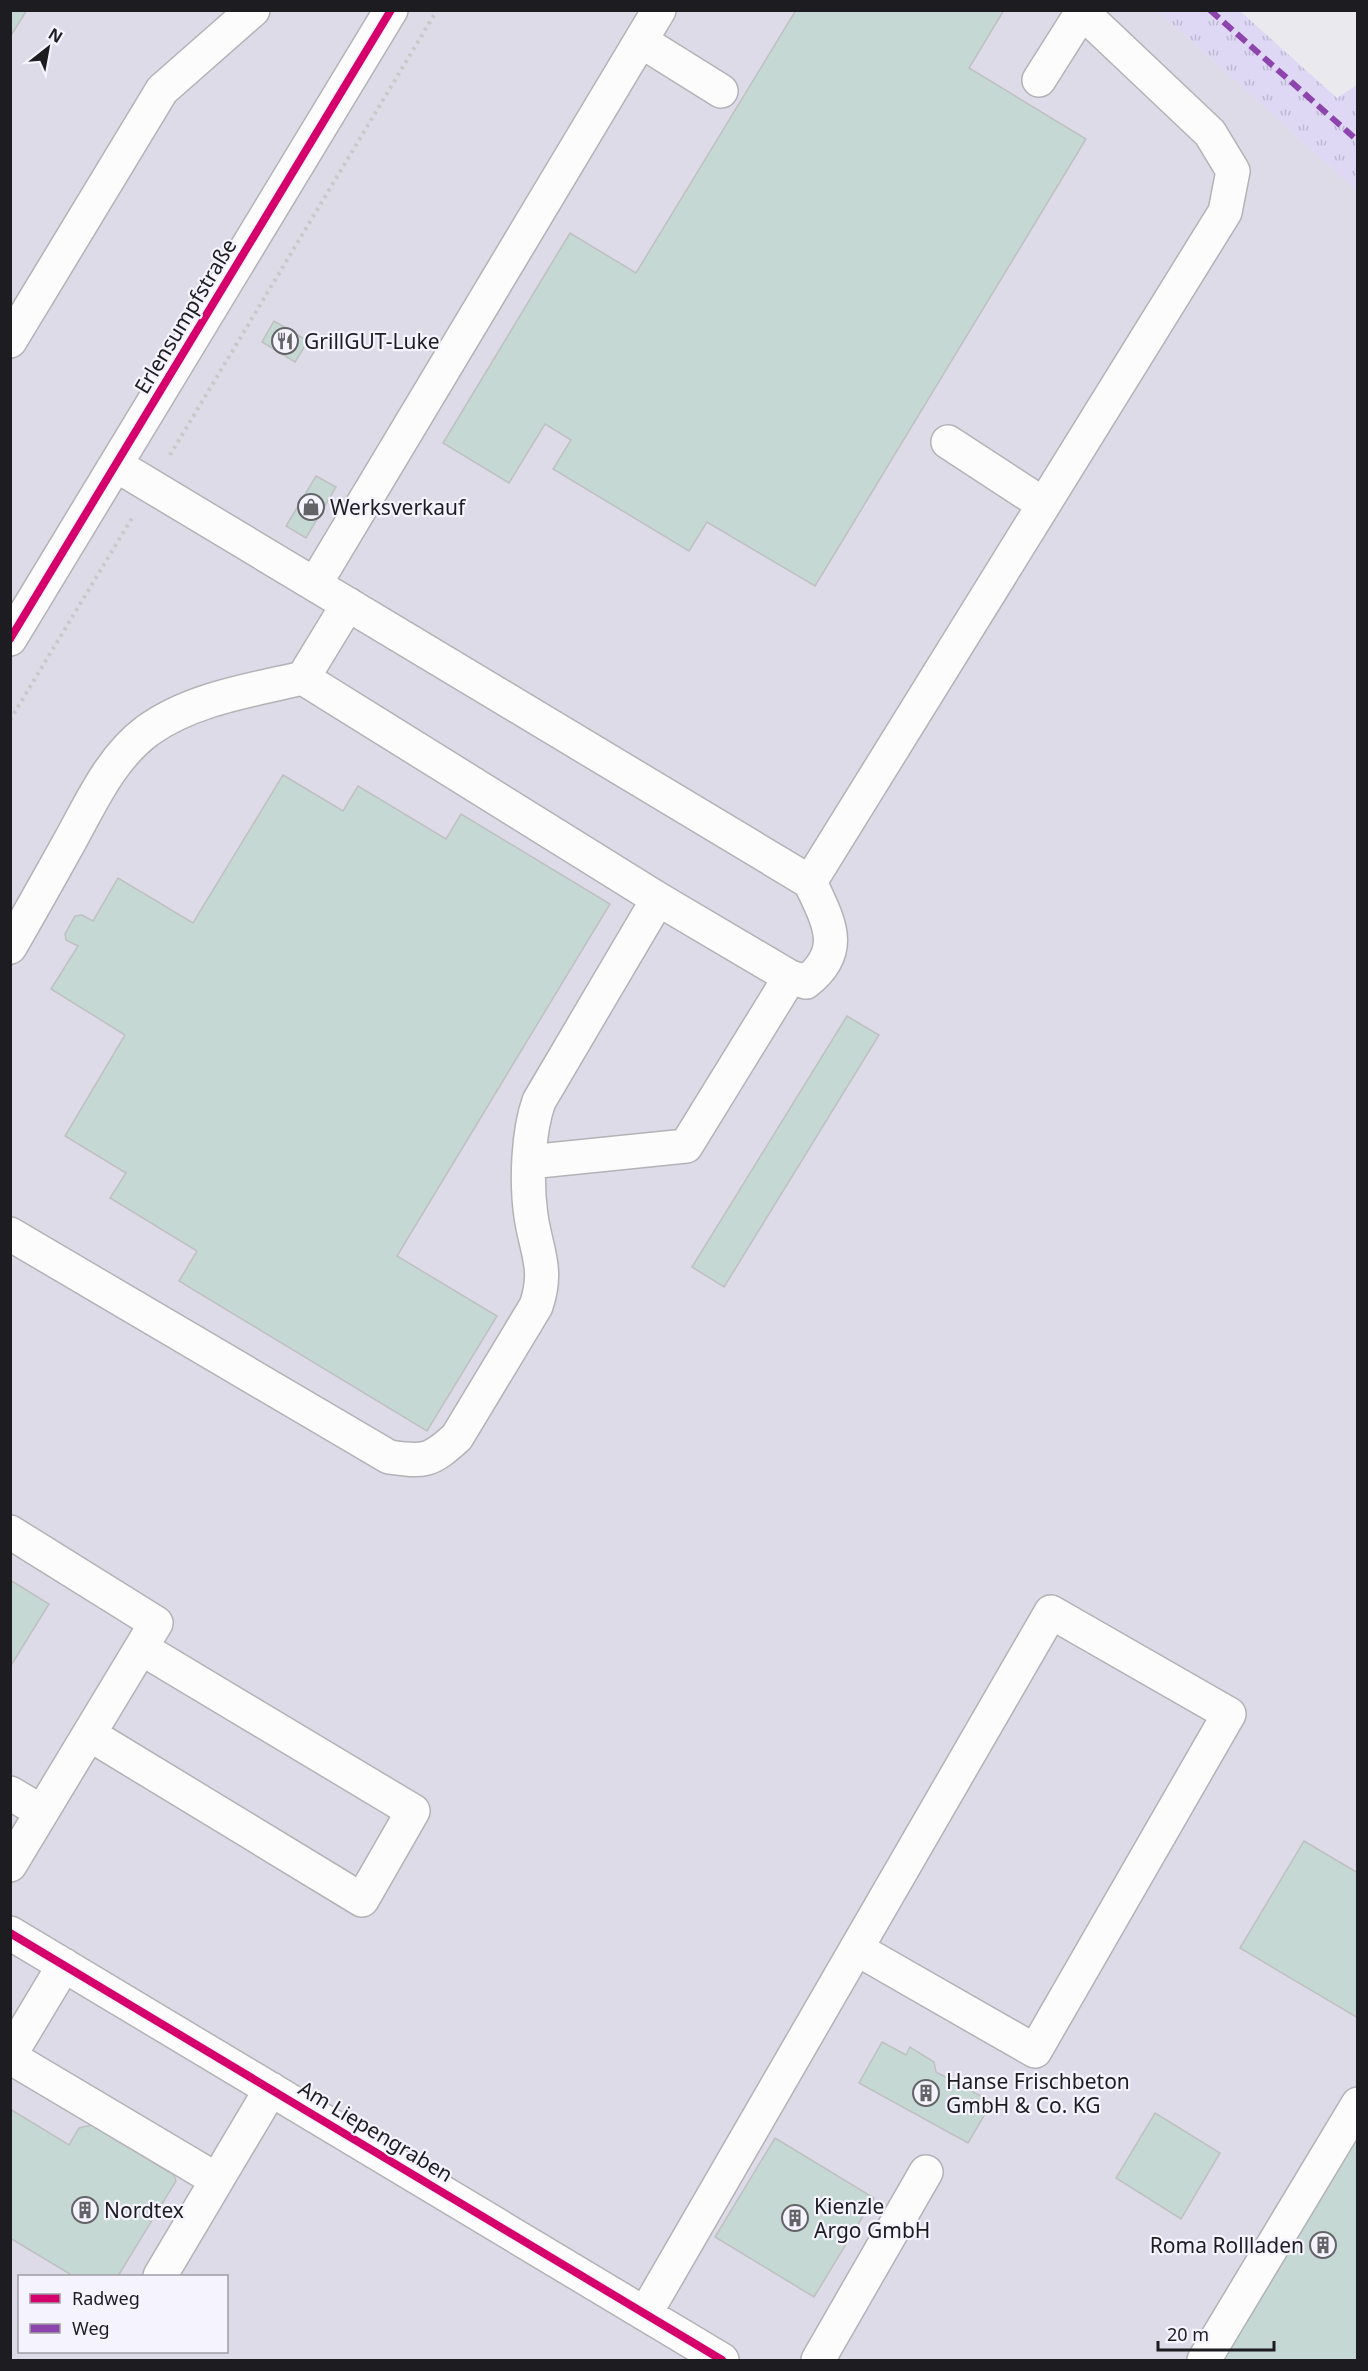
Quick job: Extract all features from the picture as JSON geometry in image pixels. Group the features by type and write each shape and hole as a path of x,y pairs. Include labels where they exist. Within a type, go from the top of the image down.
{"street":[{"path":"10,341 162,90 253,10"},
{"name":"Erlensumpfstraße","path":"10,639 391,10"},
{"path":"315,584 660,10"},
{"path":"810,882 1225,212 1233,171 1210,133 1081,11 1040,80"},
{"path":"641,42 720,91"},
{"path":"948,442 1043,504"},
{"path":"10,947 101,785 120,756 147,731 178,713 234,694 303,678 790,977 806,982 816,974 828,958 831,941 829,923 810,882 116,465"},
{"path":"303,678 348,604"},
{"path":"10,1234 389,1456 417,1461 440,1453 457,1437 536,1306 542,1289 542,1269 530,1215 529,1162 532,1121 539,1101 658,898"},
{"path":"529,1162 686,1146 790,977"},
{"path":"10,1532 156,1623 10,1865"},
{"path":"645,2314 856,1949 1051,1612 1229,1714 1035,2051 856,1949"},
{"path":"89,1734 362,1900 413,1811 141,1648"},
{"path":"10,1793 42,1812"},
{"name":"Am Liepengraben","path":"10,1933 722,2361"},
{"path":"64,1965 10,2056 217,2180"},
{"path":"161,2275 271,2089"},
{"path":"1204,2361 1358,2104"},
{"path":"818,2361 926,2172"}],"path":[{"path":"10,720 437,10"}],"shaded area":[{"path":"11,11 1158,11 1357,191 1357,2360 11,2360"}],"green space":[{"path":"1158,11 1240,11 1337,98 1357,85 1357,191"}],"building":[{"path":"10,10 27,10 10,37"},
{"path":"796,10 1004,10 969,68 1086,139 815,586 707,522 689,551 553,469 571,440 545,424 509,483 443,443 570,233 636,273"},
{"name":"GrillGUT-Luke","path":"274,321 308,341 295,362 262,342"},
{"name":"Werksverkauf","path":"316,476 336,487 306,538 286,526"},
{"path":"283,775 343,811 358,786 446,839 461,814 610,904 397,1256 497,1316 427,1431 179,1281 197,1251 110,1198 126,1173 65,1136 125,1035 51,989 78,946 66,940 65,934 75,916 82,915 93,921 118,878 193,923"},
{"path":"847,1016 879,1035 724,1287 692,1267"},
{"path":"10,1580 49,1604 10,1667"},
{"path":"1304,1841 1358,1873 1358,2018 1240,1948"},
{"name":"Hanse Frischbeton GmbH & Co. KG","path":"882,2042 906,2055 910,2047 934,2062 936,2072 992,2102 968,2143 859,2083"},
{"name":"Nordtex","path":"10,2109 69,2145 79,2128 92,2125 174,2175 176,2181 119,2275 70,2275 10,2238"},
{"path":"1155,2113 1220,2153 1181,2219 1116,2178"},
{"name":"Roma Rollladen","path":"1358,2129 1358,2360 1218,2360"},
{"name":"Kienzle Argo GmbH","path":"775,2138 874,2198 814,2297 715,2237"}],"marked path":[{"path":"1210,10 1358,141"}],"cycle path":[{"path":"10,639 391,10"},
{"path":"10,1933 722,2360"}],"place":[{"name":"GrillGUT-Luke","path":"285,341"},
{"name":"Werksverkauf","path":"311,507"},
{"name":"Hanse Frischbeton GmbH & Co. KG","path":"926,2093"},
{"name":"Nordtex","path":"85,2210"},
{"name":"Kienzle Argo GmbH","path":"795,2218"},
{"name":"Roma Rollladen","path":"1323,2245"}]}
